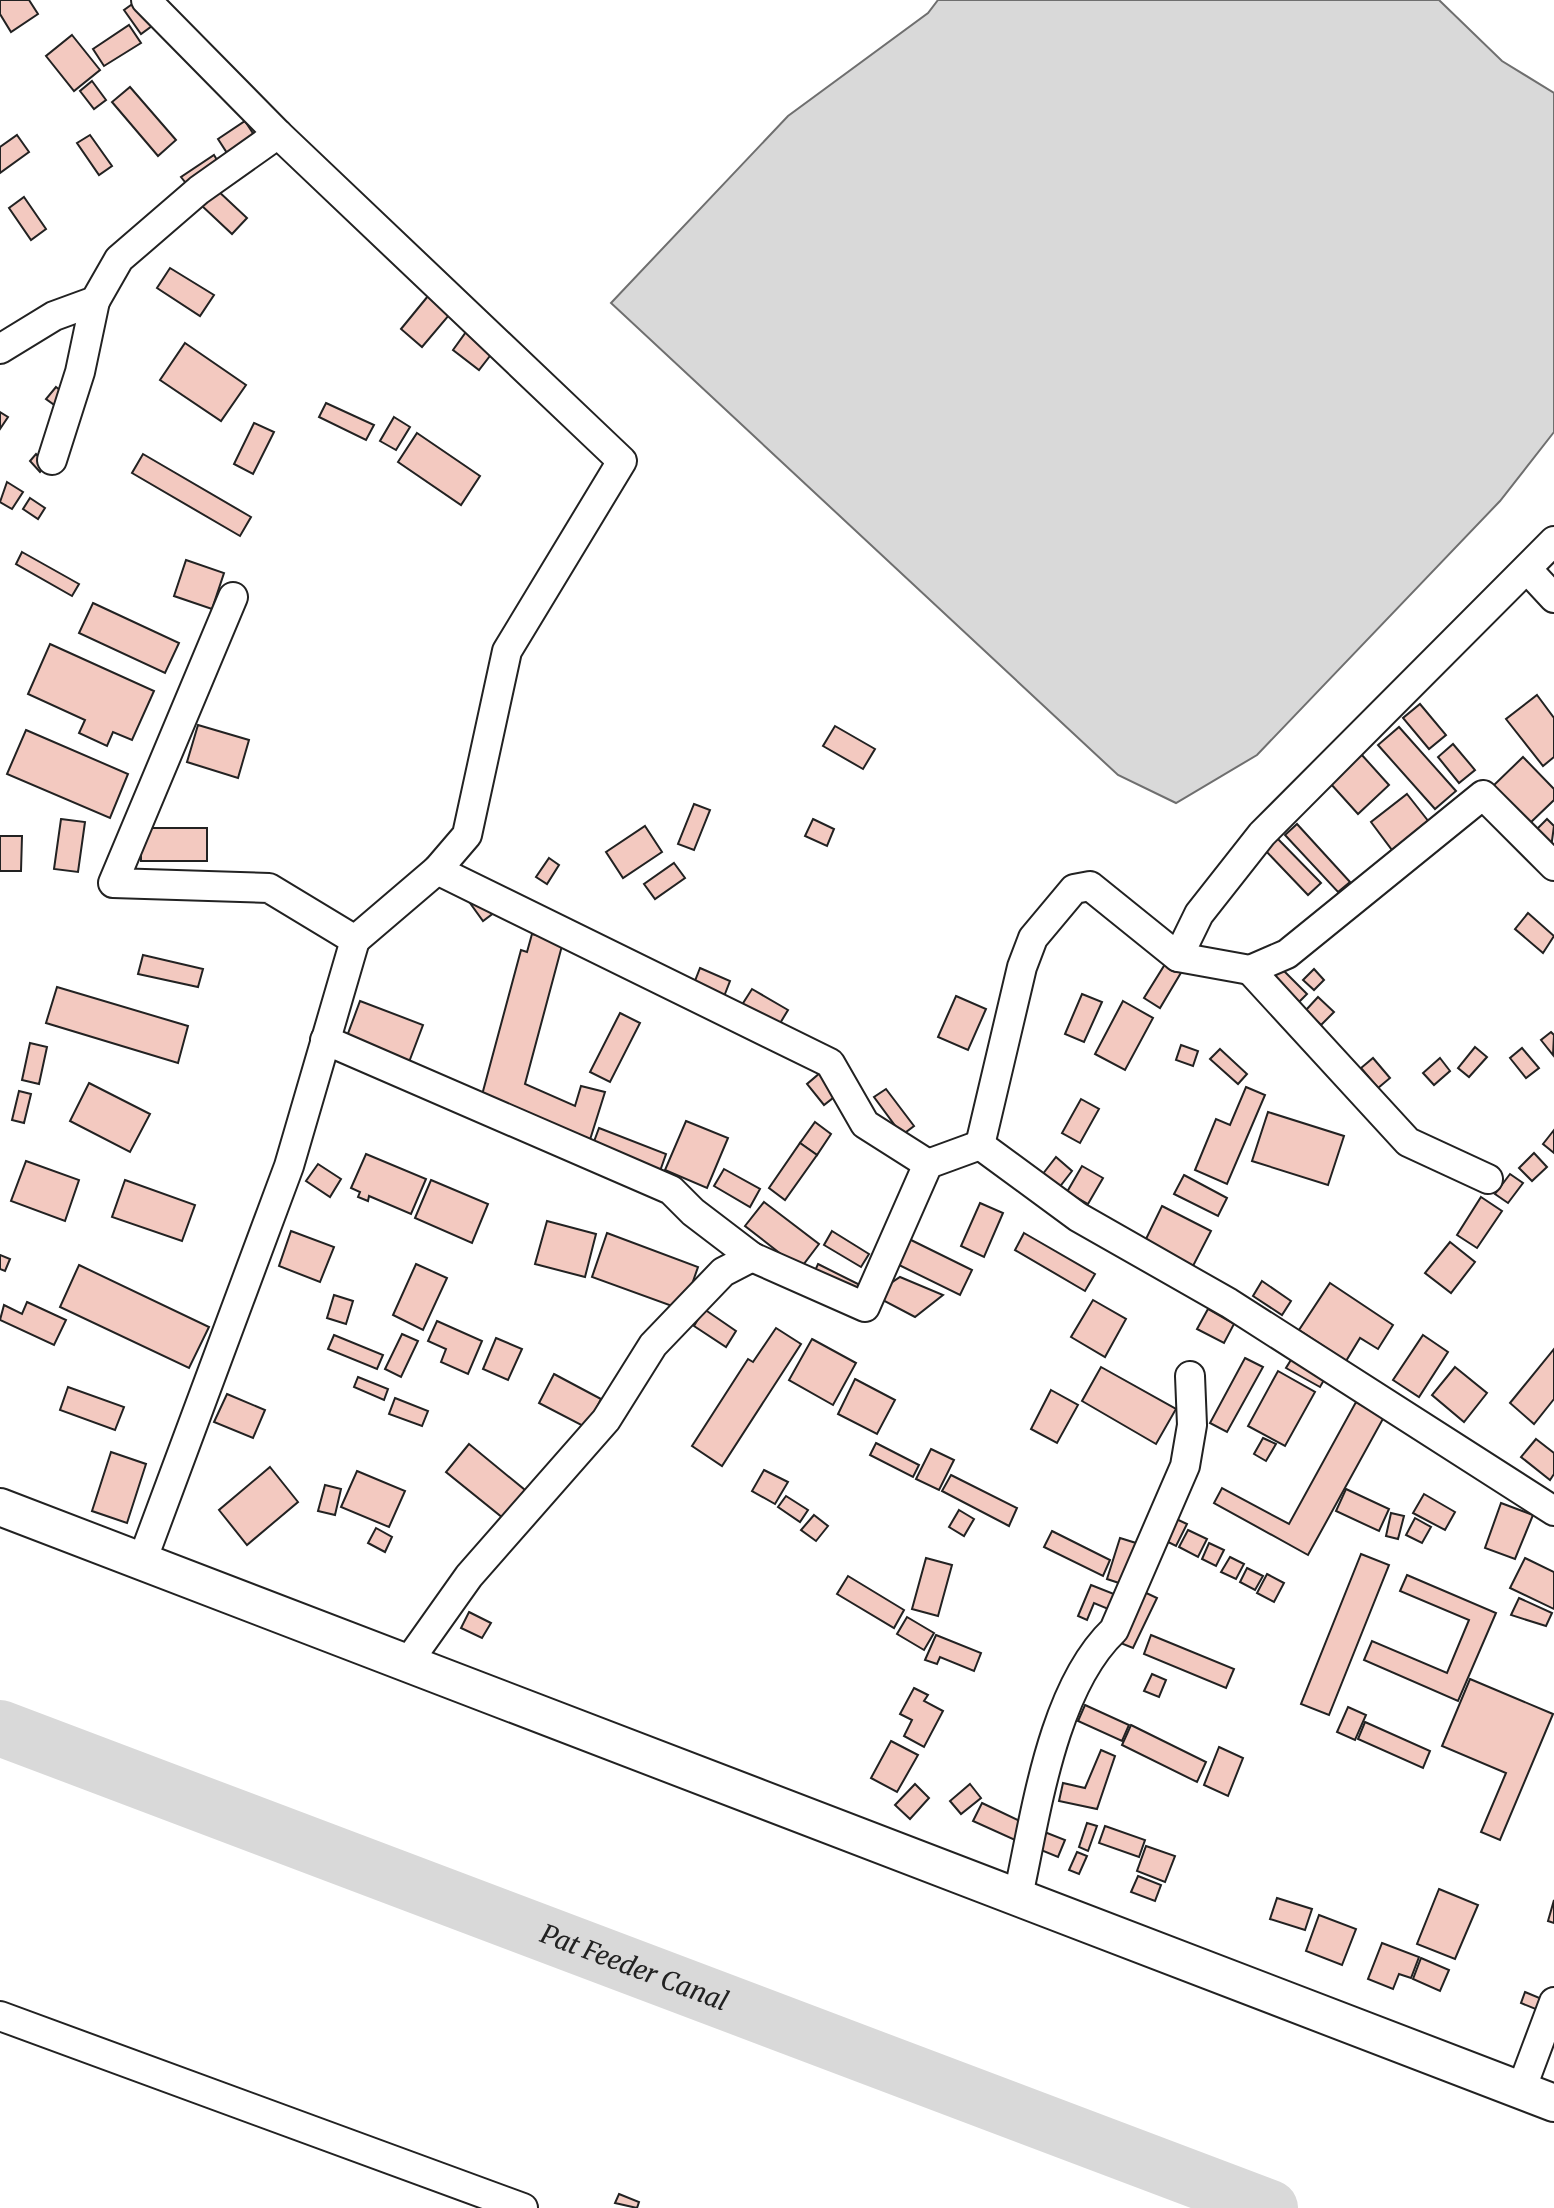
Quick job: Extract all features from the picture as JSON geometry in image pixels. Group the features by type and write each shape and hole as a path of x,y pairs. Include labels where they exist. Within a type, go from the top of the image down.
{"street":[{"path":"142,1561 289,1166 355,940 437,870 467,835 507,651 622,461 278,134 146,0"},
{"path":"52,460 80,372 95,301 119,259 199,190 278,134"},
{"path":"0,349 54,316 95,301"},
{"path":"1178,957 1199,914 1262,834 1554,541"},
{"path":"1527,569 1554,598"},
{"path":"233,597 113,883 269,888 355,940"},
{"path":"980,1145 1022,967 1033,938 1074,889 1090,886 1178,957 1250,970 1287,954 1483,795 1554,866"},
{"path":"437,870 830,1063 865,1124 928,1164"},
{"path":"1250,970 1408,1142 1488,1179"},
{"path":"325,1040 671,1190 693,1212 752,1257 865,1307 928,1164 980,1145"},
{"path":"980,1145 1078,1217 1229,1303 1554,1511"},
{"path":"408,1662 469,1576 606,1420 653,1345 723,1272 752,1257"},
{"path":"1018,1896 1054,1737 1097,1647 1114,1630 1185,1466 1192,1425 1190,1376"},
{"path":"0,1507 1554,2103"},
{"path":"1521,2090 1554,2002"},
{"path":"0,2016 523,2208"}],"shaded area":[{"path":"938,0 1439,0 1502,61 1554,93 1554,432 1500,501 1257,755 1176,803 1118,775 611,303 788,116 928,13"}],"building":[{"path":"0,0 29,0 38,14 11,32 0,14"},
{"path":"138,0 156,23 141,34 124,10"},
{"path":"129,25 141,43 104,66 93,49"},
{"path":"72,35 100,70 74,91 46,56"},
{"path":"92,81 106,100 94,109 80,91"},
{"path":"130,87 176,140 158,156 112,102"},
{"path":"245,121 256,138 229,156 218,139"},
{"path":"17,135 29,152 0,173 0,147"},
{"path":"90,135 112,166 99,175 77,143"},
{"path":"214,155 220,165 189,187 181,177"},
{"path":"216,189 247,218 232,234 201,205"},
{"path":"24,197 46,229 31,240 9,208"},
{"path":"170,268 214,295 200,316 157,288"},
{"path":"428,296 450,314 422,347 401,329"},
{"path":"466,332 493,352 479,370 453,350"},
{"path":"185,343 246,385 221,421 160,380"},
{"path":"56,387 69,397 60,409 46,399"},
{"path":"326,403 374,425 366,440 319,417"},
{"path":"0,412 8,417 0,429"},
{"path":"394,417 410,427 396,450 380,441"},
{"path":"254,423 274,432 253,474 234,464"},
{"path":"417,433 480,476 461,505 398,462"},
{"path":"36,454 46,465 40,472 30,461"},
{"path":"143,454 251,517 240,536 132,473"},
{"path":"7,482 23,492 12,509 0,502"},
{"path":"30,498 45,508 38,519 23,509"},
{"path":"22,552 79,584 72,596 16,564"},
{"path":"186,560 224,573 212,609 174,596"},
{"path":"93,603 179,643 165,673 79,633"},
{"path":"50,644 154,691 132,740 113,732 107,746 79,733 85,720 28,694"},
{"path":"1537,695 1554,718 1554,757 1543,766 1506,719"},
{"path":"1420,704 1446,735 1429,749 1403,718"},
{"path":"198,725 249,740 238,778 187,762"},
{"path":"835,726 875,749 863,769 823,746"},
{"path":"1399,727 1456,791 1435,809 1378,745"},
{"path":"26,730 128,774 110,818 7,774"},
{"path":"1453,744 1475,770 1459,783 1438,757"},
{"path":"1361,754 1389,785 1358,814 1330,783"},
{"path":"1523,757 1554,789 1554,800 1529,824 1493,786"},
{"path":"1407,794 1429,822 1392,850 1371,822"},
{"path":"694,804 710,810 694,850 678,844"},
{"path":"61,819 85,822 78,872 54,869"},
{"path":"813,819 834,829 827,846 805,836"},
{"path":"1547,819 1554,826 1551,848 1535,831"},
{"path":"1297,824 1350,882 1338,892 1285,835"},
{"path":"645,826 662,852 623,878 606,852"},
{"path":"141,828 207,828 207,861 141,861"},
{"path":"0,836 22,836 21,871 0,871"},
{"path":"1276,837 1321,883 1308,895 1264,849"},
{"path":"549,858 559,865 547,884 536,877"},
{"path":"674,863 685,878 655,899 644,884"},
{"path":"482,895 495,912 483,921 470,903"},
{"path":"1528,913 1554,936 1543,953 1515,929"},
{"path":"532,934 563,942 525,1084 575,1106 581,1086 605,1092 588,1146 482,1095 521,950 527,952"},
{"path":"143,955 203,969 198,987 138,974"},
{"path":"1167,961 1182,971 1160,1008 1144,998"},
{"path":"1277,964 1307,994 1297,1004 1267,973"},
{"path":"700,968 730,981 723,999 693,986"},
{"path":"1314,969 1324,980 1314,990 1303,980"},
{"path":"57,987 188,1026 178,1063 46,1023"},
{"path":"752,989 788,1010 776,1030 740,1008"},
{"path":"1082,994 1102,1002 1084,1042 1065,1034"},
{"path":"956,996 986,1009 968,1050 938,1037"},
{"path":"1318,997 1334,1012 1321,1025 1306,1010"},
{"path":"360,1001 423,1025 409,1062 346,1039"},
{"path":"1123,1001 1153,1018 1125,1070 1095,1054"},
{"path":"620,1013 640,1023 610,1082 590,1072"},
{"path":"1551,1032 1554,1035 1553,1055 1541,1040"},
{"path":"30,1043 47,1047 39,1084 22,1080"},
{"path":"1181,1045 1198,1051 1193,1066 1176,1060"},
{"path":"1475,1047 1487,1057 1469,1077 1458,1068"},
{"path":"1522,1048 1539,1068 1526,1078 1510,1058"},
{"path":"1220,1049 1247,1074 1238,1084 1210,1059"},
{"path":"1373,1058 1390,1078 1378,1088 1361,1068"},
{"path":"1440,1058 1450,1071 1434,1085 1423,1073"},
{"path":"820,1073 838,1094 824,1105 807,1084"},
{"path":"89,1083 150,1114 130,1152 70,1121"},
{"path":"1246,1087 1265,1095 1227,1184 1195,1170 1216,1119 1230,1125"},
{"path":"886,1089 914,1126 902,1135 874,1097"},
{"path":"19,1091 31,1094 24,1123 12,1120"},
{"path":"1081,1099 1099,1109 1080,1143 1062,1133"},
{"path":"1268,1112 1344,1136 1328,1185 1252,1161"},
{"path":"686,1121 728,1138 707,1188 665,1170"},
{"path":"815,1122 831,1134 817,1155 800,1143"},
{"path":"599,1128 666,1154 659,1174 592,1147"},
{"path":"1554,1130 1554,1153 1543,1144"},
{"path":"800,1143 817,1155 785,1200 769,1188"},
{"path":"1534,1153 1547,1167 1532,1181 1519,1168"},
{"path":"366,1154 426,1179 411,1214 369,1196 368,1201 358,1197 360,1192 351,1188"},
{"path":"1056,1157 1072,1171 1058,1189 1042,1175"},
{"path":"26,1161 79,1180 65,1221 11,1201"},
{"path":"318,1164 341,1179 330,1197 306,1181"},
{"path":"1082,1166 1103,1178 1088,1204 1067,1192"},
{"path":"724,1169 760,1189 750,1207 714,1186"},
{"path":"1510,1174 1523,1183 1508,1203 1495,1194"},
{"path":"1184,1175 1227,1198 1218,1216 1174,1194"},
{"path":"125,1180 195,1205 182,1241 112,1217"},
{"path":"431,1180 488,1204 472,1243 415,1218"},
{"path":"1481,1197 1502,1211 1477,1248 1457,1235"},
{"path":"764,1202 819,1244 800,1269 745,1226"},
{"path":"980,1203 1003,1213 984,1257 961,1246"},
{"path":"1162,1206 1211,1231 1193,1266 1145,1241"},
{"path":"547,1221 596,1234 585,1277 535,1264"},
{"path":"291,1231 334,1247 320,1282 279,1266"},
{"path":"832,1231 869,1254 861,1267 824,1245"},
{"path":"607,1233 698,1267 683,1310 592,1277"},
{"path":"1024,1233 1095,1274 1085,1291 1015,1250"},
{"path":"909,1239 972,1270 960,1295 897,1264"},
{"path":"1450,1242 1475,1262 1451,1293 1425,1273"},
{"path":"0,1255 10,1259 5,1271 0,1269"},
{"path":"416,1264 447,1278 423,1330 393,1315"},
{"path":"818,1264 862,1286 858,1295 814,1273"},
{"path":"79,1265 209,1327 189,1368 60,1307"},
{"path":"900,1277 943,1295 915,1317 873,1295"},
{"path":"1262,1281 1291,1301 1282,1315 1253,1296"},
{"path":"1330,1283 1393,1325 1378,1349 1360,1338 1346,1361 1299,1330"},
{"path":"334,1295 353,1301 346,1324 327,1318"},
{"path":"1093,1300 1126,1319 1105,1357 1071,1337"},
{"path":"27,1302 66,1320 54,1345 0,1320 4,1305 22,1314"},
{"path":"704,1309 736,1331 726,1347 694,1326"},
{"path":"1208,1309 1234,1324 1224,1343 1197,1329"},
{"path":"437,1321 482,1341 468,1374 441,1362 446,1349 428,1341"},
{"path":"776,1328 801,1344 722,1466 692,1446 748,1359 753,1362"},
{"path":"402,1334 418,1341 401,1377 385,1369"},
{"path":"334,1335 383,1355 377,1369 328,1349"},
{"path":"1423,1335 1448,1352 1419,1397 1393,1380"},
{"path":"496,1338 522,1349 508,1380 483,1369"},
{"path":"812,1339 856,1363 833,1405 789,1380"},
{"path":"1554,1349 1554,1399 1534,1424 1510,1403"},
{"path":"1294,1355 1328,1373 1320,1387 1286,1368"},
{"path":"1245,1358 1263,1367 1227,1432 1210,1423"},
{"path":"1101,1367 1176,1409 1156,1444 1082,1401"},
{"path":"1455,1367 1487,1393 1464,1422 1432,1395"},
{"path":"1278,1371 1315,1392 1285,1446 1248,1426"},
{"path":"554,1374 601,1399 587,1428 539,1403"},
{"path":"358,1377 388,1389 384,1400 354,1387"},
{"path":"855,1379 895,1400 877,1434 838,1414"},
{"path":"68,1387 124,1407 115,1430 60,1410"},
{"path":"1051,1390 1078,1405 1057,1443 1031,1429"},
{"path":"227,1394 265,1410 253,1438 214,1422"},
{"path":"395,1398 428,1411 422,1426 389,1414"},
{"path":"1356,1402 1384,1417 1308,1555 1214,1503 1222,1488 1289,1524"},
{"path":"1263,1438 1276,1444 1266,1461 1254,1454"},
{"path":"1536,1439 1554,1453 1554,1474 1550,1480 1521,1457"},
{"path":"876,1443 919,1465 913,1477 870,1455"},
{"path":"469,1444 525,1490 503,1518 446,1472"},
{"path":"931,1449 954,1460 939,1490 916,1479"},
{"path":"111,1452 146,1464 127,1523 92,1511"},
{"path":"270,1467 298,1502 247,1545 219,1510"},
{"path":"764,1470 788,1482 775,1504 752,1491"},
{"path":"357,1471 405,1491 389,1527 341,1507"},
{"path":"951,1475 1017,1508 1009,1526 942,1491"},
{"path":"325,1485 341,1489 335,1515 318,1511"},
{"path":"1346,1489 1389,1509 1379,1531 1336,1511"},
{"path":"1424,1494 1455,1512 1445,1530 1413,1513"},
{"path":"786,1496 808,1510 800,1522 778,1507"},
{"path":"1501,1503 1533,1515 1515,1559 1485,1548"},
{"path":"959,1510 974,1519 964,1536 949,1527"},
{"path":"1391,1513 1404,1516 1398,1539 1386,1536"},
{"path":"814,1515 828,1526 816,1541 801,1530"},
{"path":"1172,1517 1187,1524 1176,1546 1162,1539"},
{"path":"1415,1518 1431,1527 1422,1543 1406,1535"},
{"path":"376,1528 392,1537 385,1552 368,1543"},
{"path":"1188,1530 1207,1539 1198,1557 1179,1547"},
{"path":"1052,1531 1110,1560 1103,1576 1044,1547"},
{"path":"1120,1538 1136,1543 1122,1584 1107,1579"},
{"path":"1209,1543 1224,1550 1216,1566 1202,1559"},
{"path":"1361,1554 1389,1565 1329,1715 1301,1704"},
{"path":"1230,1557 1244,1564 1236,1579 1221,1572"},
{"path":"926,1558 952,1565 938,1616 912,1609"},
{"path":"1525,1558 1554,1572 1554,1609 1510,1588"},
{"path":"1247,1568 1263,1576 1255,1590 1240,1582"},
{"path":"1267,1574 1284,1583 1274,1602 1257,1593"},
{"path":"1407,1575 1496,1613 1458,1701 1364,1660 1372,1641 1447,1673 1469,1620 1400,1591"},
{"path":"848,1576 904,1610 894,1628 837,1594"},
{"path":"1091,1585 1119,1596 1113,1611 1094,1603 1087,1620 1078,1616"},
{"path":"1142,1591 1157,1598 1133,1648 1118,1642"},
{"path":"1519,1598 1552,1613 1546,1626 1511,1615"},
{"path":"469,1612 491,1623 482,1638 461,1628"},
{"path":"907,1617 934,1633 924,1650 897,1634"},
{"path":"936,1635 981,1653 974,1671 940,1657 937,1664 925,1660"},
{"path":"1151,1635 1234,1669 1226,1688 1144,1654"},
{"path":"1152,1674 1166,1680 1159,1697 1144,1691"},
{"path":"1470,1679 1553,1714 1500,1840 1481,1832 1506,1773 1442,1746"},
{"path":"914,1688 928,1695 924,1701 943,1711 924,1747 904,1736 912,1720 900,1714"},
{"path":"1085,1705 1129,1725 1122,1741 1078,1721"},
{"path":"1348,1707 1366,1715 1355,1740 1337,1732"},
{"path":"1365,1722 1430,1751 1423,1768 1358,1739"},
{"path":"1131,1725 1206,1762 1197,1782 1122,1745"},
{"path":"891,1741 918,1755 897,1792 871,1778"},
{"path":"1219,1747 1243,1758 1228,1796 1204,1785"},
{"path":"1101,1750 1115,1756 1097,1809 1059,1801 1063,1783 1085,1788"},
{"path":"915,1784 929,1798 910,1819 895,1805"},
{"path":"970,1784 981,1798 961,1814 950,1801"},
{"path":"982,1803 1024,1823 1015,1840 973,1821"},
{"path":"1087,1823 1097,1826 1088,1851 1079,1847"},
{"path":"1105,1826 1145,1840 1139,1857 1099,1843"},
{"path":"1042,1831 1065,1840 1058,1857 1036,1848"},
{"path":"1146,1846 1175,1856 1165,1882 1137,1871"},
{"path":"1077,1852 1087,1856 1079,1874 1069,1870"},
{"path":"1138,1876 1161,1885 1155,1901 1131,1892"},
{"path":"1439,1889 1478,1905 1455,1959 1417,1944"},
{"path":"1277,1898 1312,1909 1305,1930 1270,1919"},
{"path":"1554,1900 1554,1923 1548,1921"},
{"path":"1319,1915 1356,1929 1342,1965 1306,1951"},
{"path":"1382,1943 1419,1957 1411,1978 1399,1974 1393,1989 1368,1979"},
{"path":"1421,1958 1449,1970 1440,1991 1413,1979"},
{"path":"1525,1992 1542,1999 1538,2010 1521,2003"},
{"path":"619,2194 639,2202 637,2208 615,2203"}],"waterway":[{"name":"Pat Feeder Canal","path":"0,1728 1270,2208"}]}
